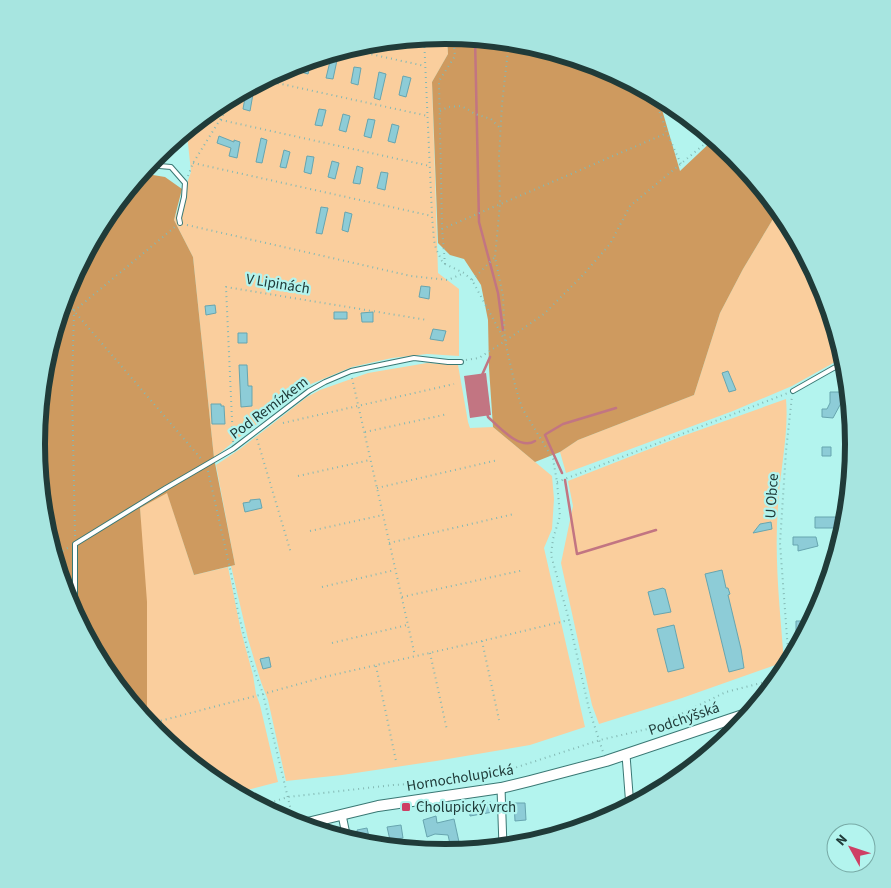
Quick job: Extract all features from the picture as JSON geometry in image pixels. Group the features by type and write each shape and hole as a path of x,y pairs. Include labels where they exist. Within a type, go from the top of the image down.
{"street":[{"name":"Podchýšská","path":"626,755 738,717"},
{"name":"Hornocholupická","path":"313,822 378,806 501,788 626,755"},
{"path":"626,755 629,800"},
{"path":"501,788 503,840"},
{"path":"342,815 346,832"}],"lane":[{"path":"158,166 171,167 185,183 179,218 180,223"},
{"name":"Pod Remízkem","path":"75,544 206,464 233,450 309,390 325,382 351,371 414,358 461,362"},
{"path":"793,391 838,366"},
{"path":"74,593 75,544"}],"path":[{"path":"445,264 442,229 439,81 454,56 453,44"},
{"path":"424,45 432,216 436,249 445,264 464,273 472,280 505,341"},
{"path":"508,49 502,104 499,157 500,204 495,257 503,296 505,341 522,408 553,459 560,516 553,539 551,556 569,620 589,709 606,761"},
{"path":"364,52 425,66"},
{"path":"274,82 428,116"},
{"path":"657,104 681,164"},
{"path":"440,111 448,107 460,106 467,108 478,116 491,119 501,129"},
{"path":"187,179 194,163 228,108"},
{"path":"221,120 430,166"},
{"path":"442,229 667,133"},
{"path":"461,362 479,358 544,314 583,275 610,244 630,206 707,142"},
{"path":"194,163 432,216"},
{"path":"74,311 180,223 411,276 448,280 464,273"},
{"path":"472,280 495,257"},
{"name":"V Lipinách","path":"233,450 226,287 427,320"},
{"path":"60,552 75,544 72,388 74,311 71,303"},
{"path":"74,311 206,464 212,484 238,612 249,655 263,694 292,814"},
{"path":"351,371 415,656"},
{"path":"283,422 454,384"},
{"path":"557,482 793,391"},
{"name":"U Obce","path":"788,650 780,543 786,450 793,391"},
{"path":"365,432 448,414"},
{"path":"255,432 291,553"},
{"path":"298,476 370,460"},
{"path":"377,488 498,460"},
{"path":"389,543 514,514"},
{"path":"310,531 383,515"},
{"path":"322,587 396,570"},
{"path":"402,597 524,570"},
{"path":"157,722 324,677 569,620"},
{"path":"332,643 408,625"},
{"path":"482,641 499,720"},
{"path":"430,653 447,730"},
{"path":"376,665 396,761"},
{"path":"269,803 288,797 393,785 445,782 499,773 600,740 652,728 726,692 768,681"}],"shaded area":[{"path":"447,44 448,54 432,82 438,273 459,289 459,356 427,354 392,358 352,367 311,384 214,458 193,257 174,220 191,172 187,138 223,111 268,85 317,65 367,51 393,47"},
{"path":"447,44 498,47 524,51 574,65 623,85 661,107 680,171 709,143 729,161 763,200 774,217 743,269 720,313 694,395 578,440 560,452 535,462 493,427 488,320 481,285 464,259 450,255 438,243 432,82 448,54"},
{"path":"150,174 165,177 182,189 174,220 193,257 214,458 235,565 194,575 167,493 140,508 147,602 147,710 128,688 99,644 66,573 53,522 46,470 45,444 46,418 53,366 66,315 99,244 128,200"},
{"path":"774,217 792,244 815,291 825,315 837,361 792,386 733,411 566,473 560,452 578,440 694,395 720,313 743,269"},
{"path":"427,363 458,365 470,428 493,427 552,476 554,499 552,529 544,548 585,727 530,745 342,775 286,781 268,700 248,639 231,566 235,565 216,465 240,449 307,397 320,390 368,373"},
{"path":"486,373 491,415 470,418 464,376"},
{"path":"786,399 787,412 777,526 778,584 784,657 780,664 682,698 599,724 592,705 561,563 573,506 568,481 680,437"},
{"path":"167,492 194,575 228,567 241,631 278,782 245,791 202,762 162,727 147,710 140,508"}],"building":[{"path":"337,58 333,79 326,78 330,61"},
{"path":"354,67 361,68 358,85 351,83"},
{"path":"310,68 308,74 301,71"},
{"path":"379,72 386,74 380,100 374,98"},
{"path":"403,76 411,78 406,97 399,95"},
{"path":"253,94 250,111 243,109 245,97"},
{"path":"319,109 326,110 322,126 315,125"},
{"path":"343,114 350,116 346,132 339,130"},
{"path":"368,119 375,120 371,138 364,136"},
{"path":"392,124 399,126 395,143 388,141"},
{"path":"219,136 234,142 234,140 240,142 237,158 229,156 231,148 217,143"},
{"path":"261,138 267,140 262,163 256,162"},
{"path":"284,150 290,152 286,168 280,167"},
{"path":"307,156 314,157 311,174 304,172"},
{"path":"332,161 339,163 335,179 328,177"},
{"path":"357,166 363,168 360,184 353,183"},
{"path":"381,172 388,173 385,190 377,188"},
{"path":"321,207 328,208 322,234 316,233"},
{"path":"345,212 352,214 348,232 342,230"},
{"path":"421,286 430,287 429,299 419,297"},
{"path":"215,305 216,313 206,315 205,306"},
{"path":"334,312 347,312 347,319 334,319"},
{"path":"373,312 373,322 362,322 361,313"},
{"path":"433,329 446,331 443,341 430,339"},
{"path":"238,333 247,333 247,343 238,343"},
{"path":"239,365 247,365 248,386 252,386 252,406 241,407"},
{"path":"728,371 736,390 729,392 722,373"},
{"path":"830,392 842,392 843,400 833,418 822,417 822,409 827,409 830,403"},
{"path":"211,404 221,404 221,406 224,406 225,424 212,424"},
{"path":"822,447 831,447 831,456 822,456"},
{"path":"260,499 262,508 245,512 243,503"},
{"path":"815,517 836,517 836,527 815,528"},
{"path":"771,522 772,529 753,533 760,524"},
{"path":"793,537 816,537 818,546 798,551 798,545 793,545"},
{"path":"722,570 726,588 728,588 730,594 728,595 744,668 729,672 705,574"},
{"path":"665,589 671,612 654,615 648,592"},
{"path":"796,621 804,621 798,633 796,633"},
{"path":"674,625 684,668 668,672 657,629"},
{"path":"269,657 271,667 263,669 260,659"},
{"path":"491,802 493,812 470,816 469,807"},
{"path":"514,803 525,803 526,820 515,821"},
{"path":"436,816 437,823 454,819 459,842 450,844 448,835 435,834 427,837 423,820"},
{"path":"401,825 403,838 390,840 387,827"},
{"path":"367,828 369,837 358,835 357,830"}],"waterway":[{"path":"475,45 479,222 498,293 503,330"},
{"path":"482,375 490,357"},
{"path":"546,434 563,424 616,408"},
{"path":"487,413 488,417 497,426 516,440 523,443 535,441"},
{"path":"545,435 562,473"},
{"path":"565,480 577,554 656,530"}],"place":[{"name":"Cholupický vrch","path":"406,807"}]}
